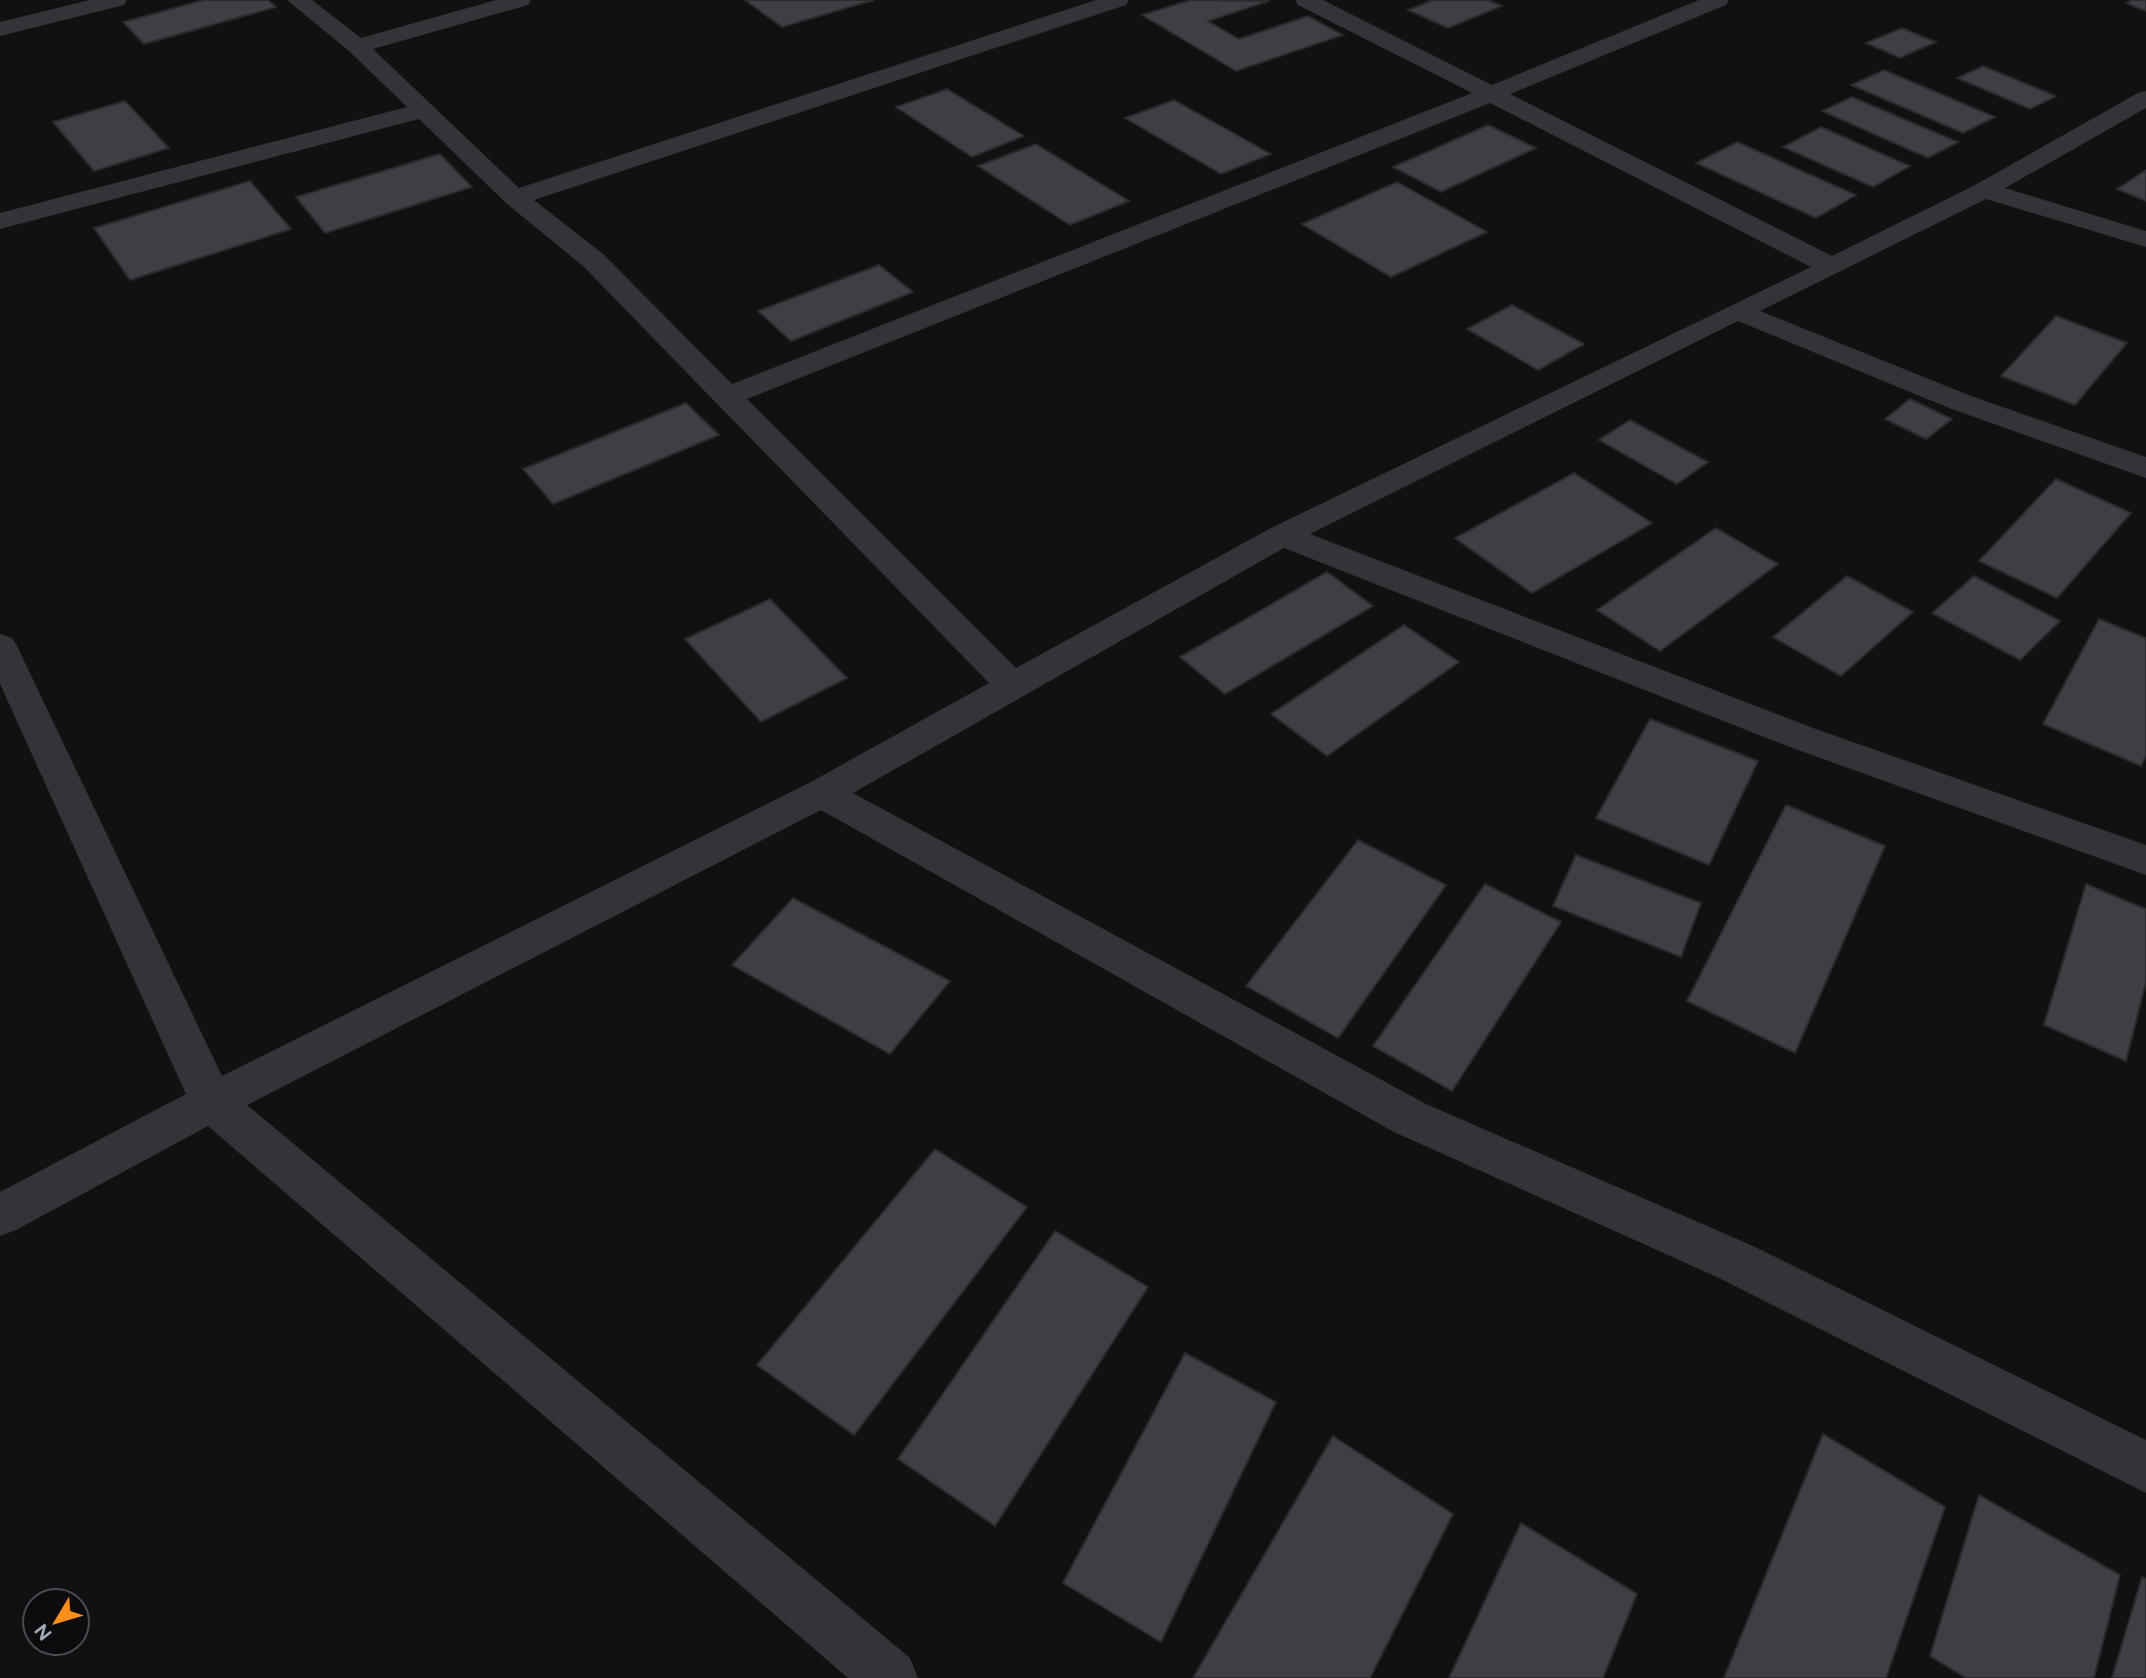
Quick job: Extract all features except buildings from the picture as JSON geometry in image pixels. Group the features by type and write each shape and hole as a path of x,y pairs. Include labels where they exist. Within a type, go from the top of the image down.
{"street":[{"path":"0,29 116,0"},
{"path":"298,0 357,46 515,198 593,260 1011,684"},
{"path":"357,46 520,0"},
{"path":"515,198 1118,0"},
{"path":"1306,0 1832,267"},
{"path":"727,396 1489,95 1718,0"},
{"path":"0,1215 212,1102 822,793 1011,684 1282,535 1832,267 1984,190 2146,99"},
{"path":"0,221 424,110"},
{"path":"1984,190 2146,239"},
{"path":"1737,311 1960,402 2146,468"},
{"path":"1282,535 1800,737 2146,860"},
{"path":"0,646 212,1102 890,1678"},
{"path":"822,793 1410,1118 1734,1261 2146,1467"}]}
